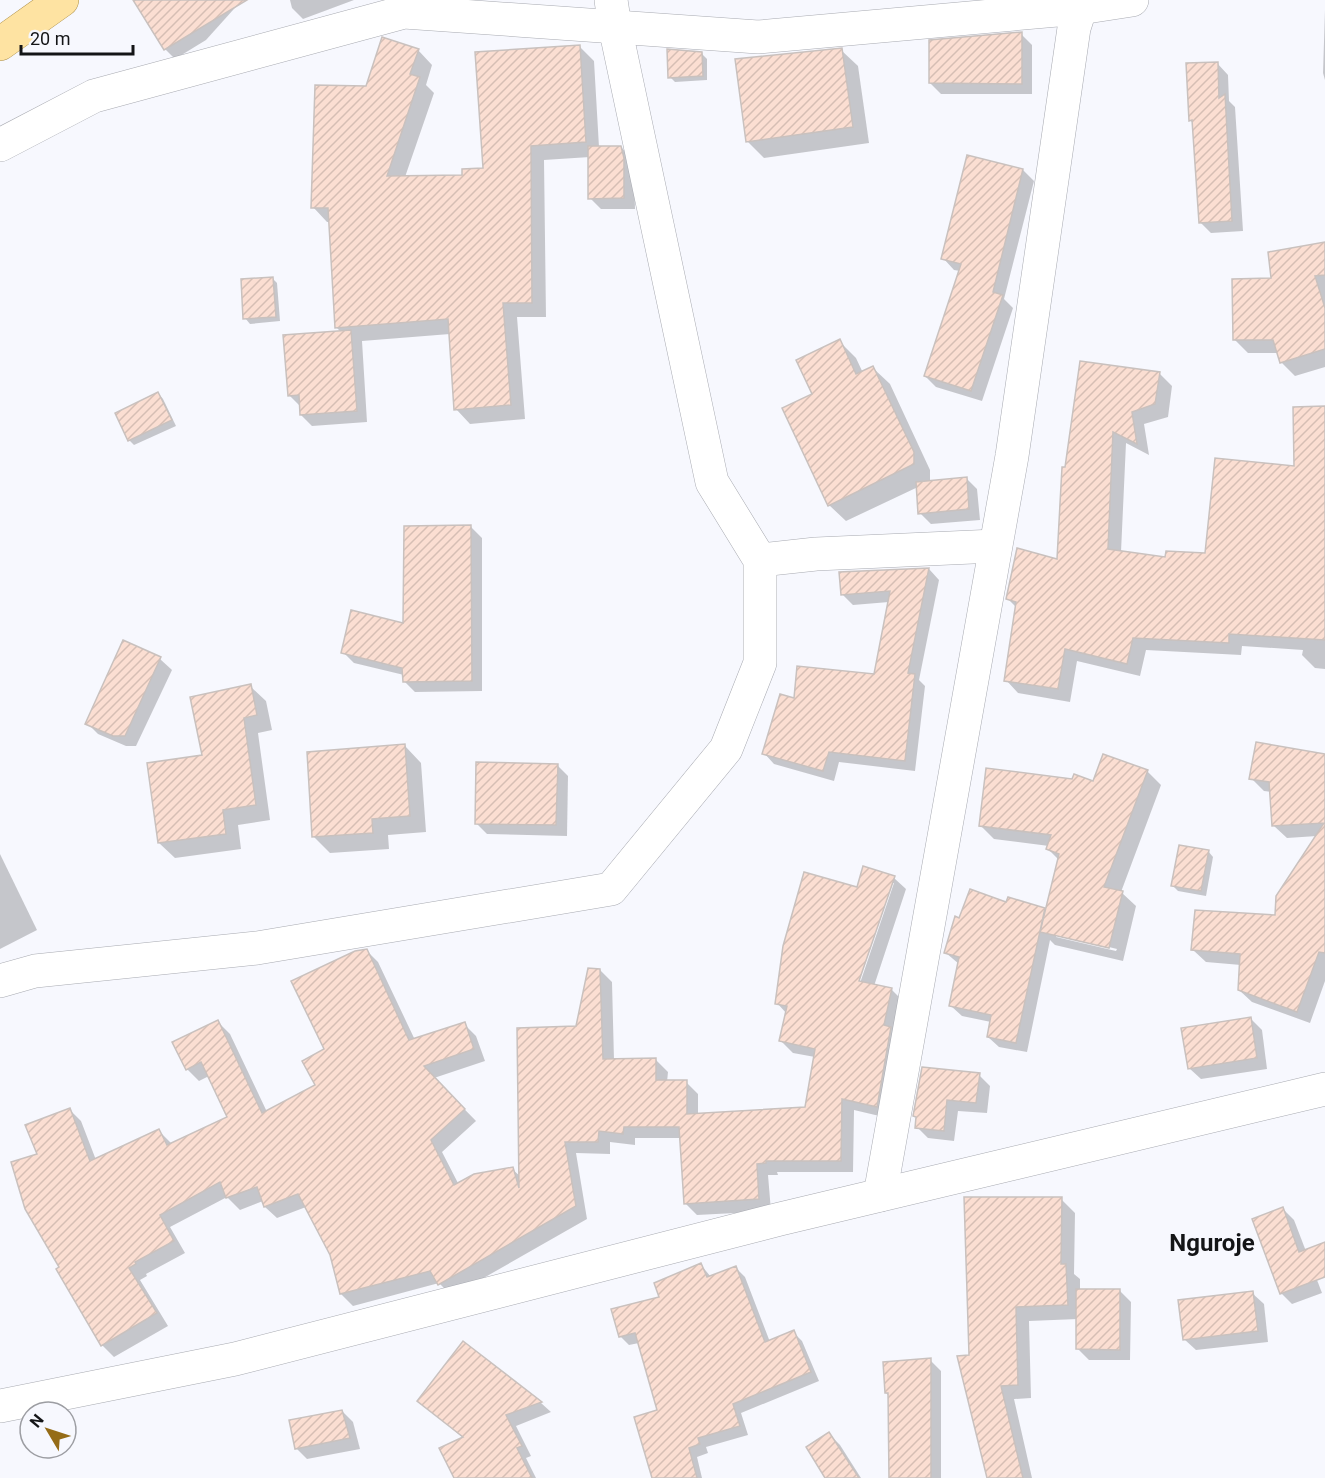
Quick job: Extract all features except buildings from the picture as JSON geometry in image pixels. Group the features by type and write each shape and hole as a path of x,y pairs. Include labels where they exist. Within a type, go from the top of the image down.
{"main road":[{"path":"0,44 62,0"}],"street":[{"path":"0,145 94,96 404,12 613,14 758,37 1132,0"},
{"path":"880,1195 1012,456 1074,28 1081,4"},
{"path":"0,981 35,971 257,948 611,889 726,749 760,663 760,560 712,482 613,14"},
{"path":"760,560 816,554 995,546"},
{"path":"0,1406 235,1359 780,1219 1325,1089"}],"district":[{"name":"Nguroje","path":"1212,1243"}]}
